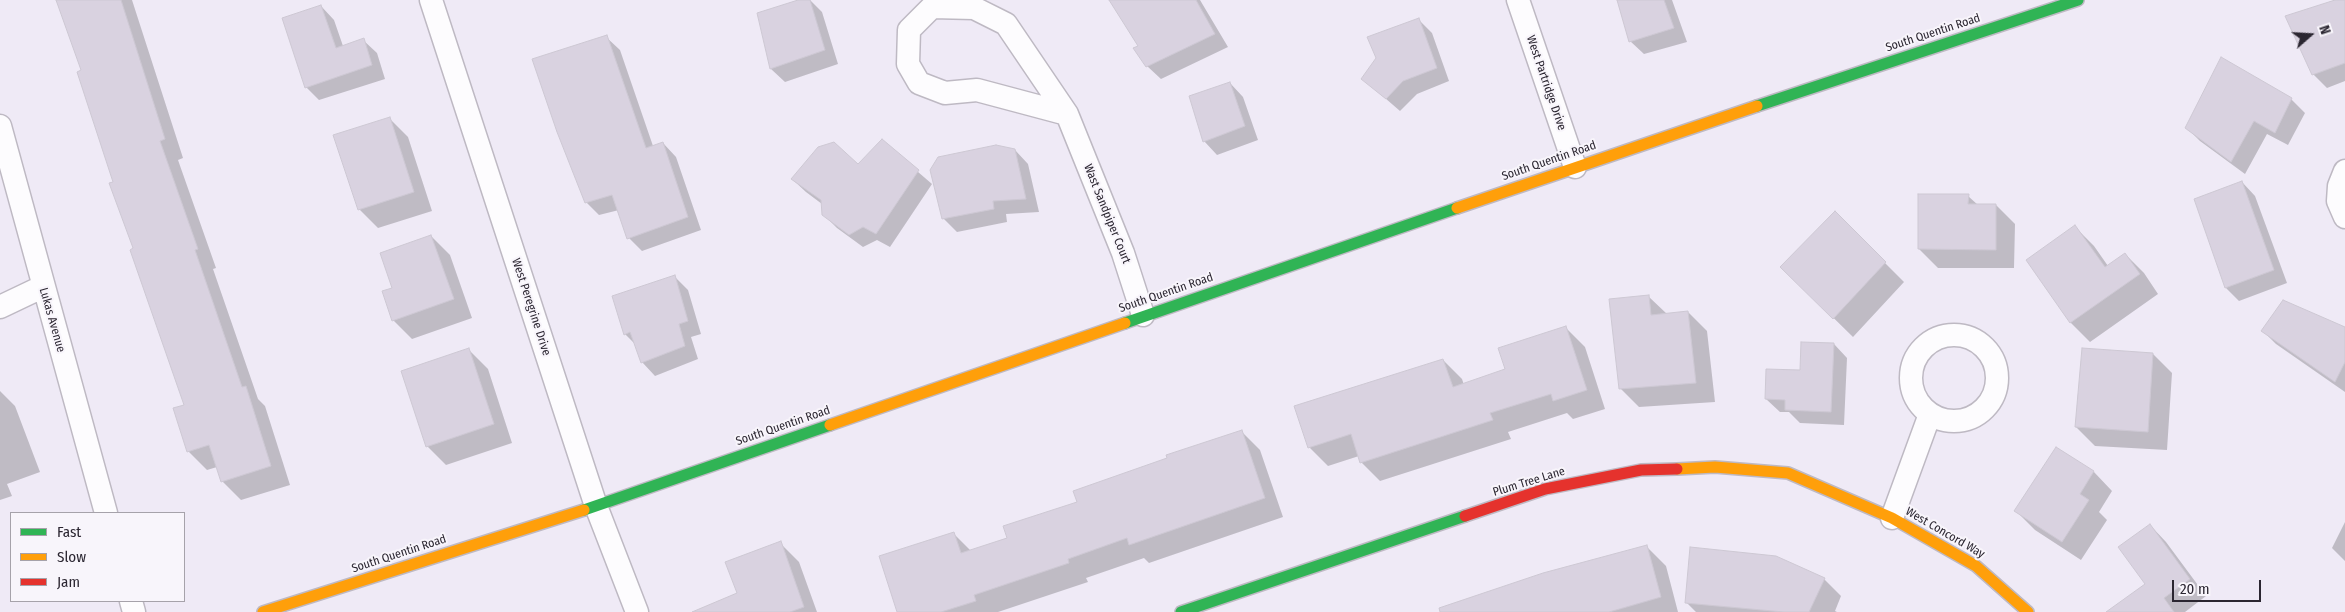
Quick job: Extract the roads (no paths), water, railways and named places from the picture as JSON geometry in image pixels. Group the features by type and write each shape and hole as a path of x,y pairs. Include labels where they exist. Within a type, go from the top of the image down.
{"main road":[{"name":"South Quentin Road","path":"262,612 596,506 1143,315 1575,167 2078,0"},
{"name":"Plum Tree Lane","path":"1181,612 1545,489 1641,470 1716,467 1788,473 1892,518"},
{"name":"West Concord Way","path":"1892,518 1976,566 2028,612"}],"street":[{"name":"West Peregrine Drive","path":"431,0 596,506 637,612"},
{"name":"West Partridge Drive","path":"1518,0 1575,167"},
{"name":"Wast Sandpiper Court","path":"1067,114 977,90 945,93 919,83 908,64 909,30 932,7 974,8 1006,24 1067,114 1124,253 1143,315"},
{"name":"Lukas Avenue","path":"0,126 42,287 106,512"},
{"path":"2345,172 2338,186 2338,201 2345,217"},
{"path":"0,307 42,287"},
{"path":"1892,518 1930,414"}]}
